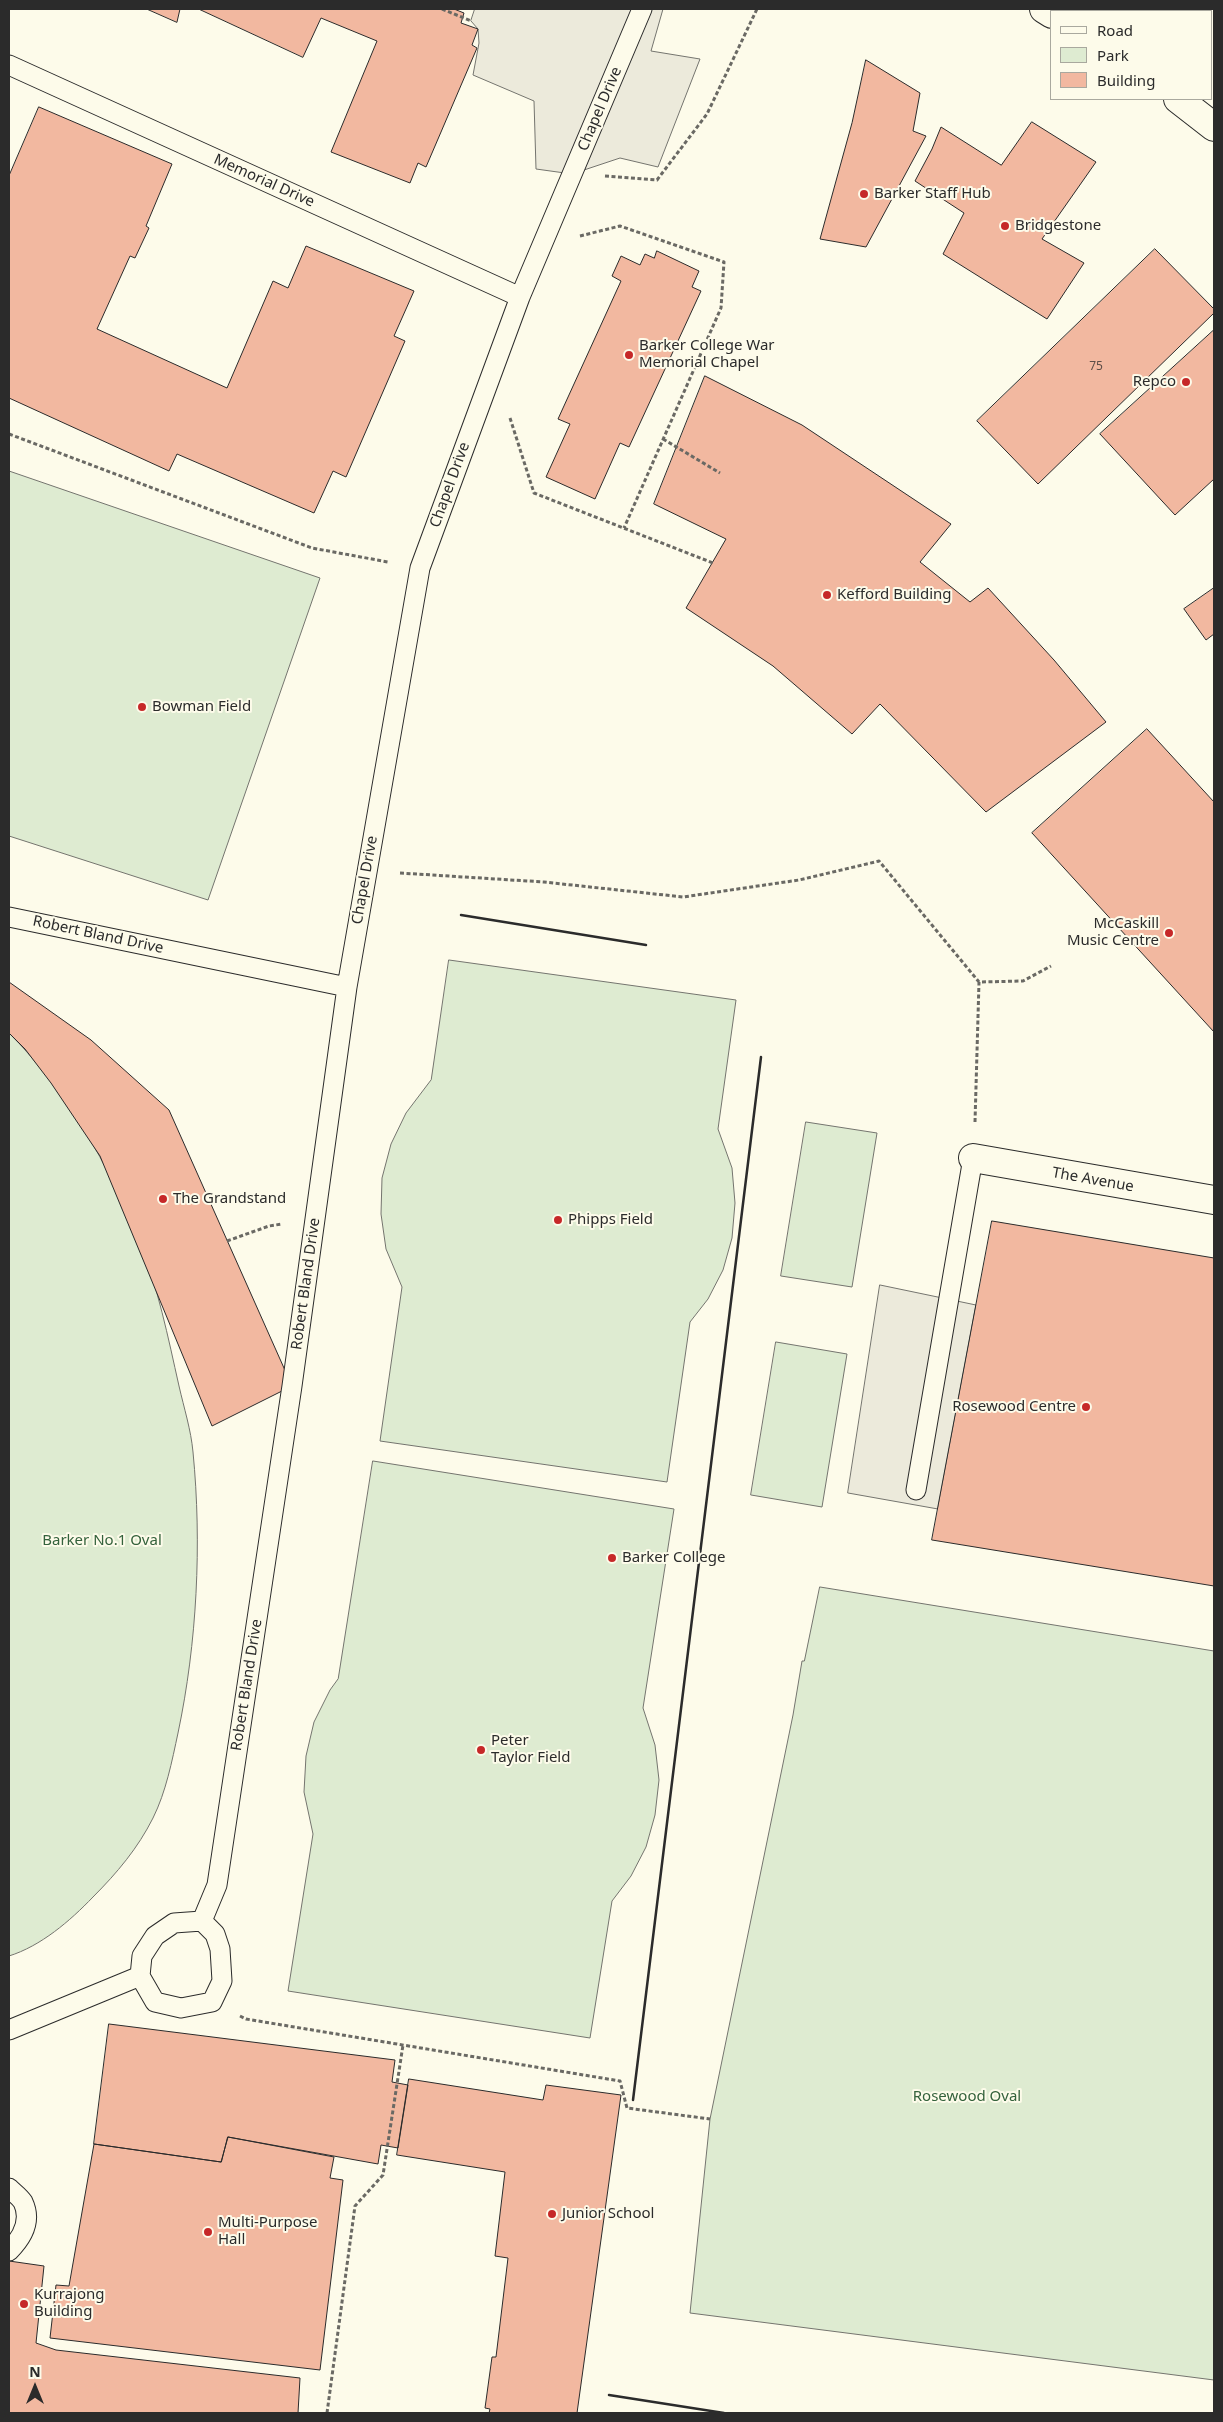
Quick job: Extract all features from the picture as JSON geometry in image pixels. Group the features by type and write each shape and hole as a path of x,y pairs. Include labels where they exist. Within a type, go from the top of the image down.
{"street":[{"path":"1179,100 1214,127"},
{"name":"The Avenue","path":"973,1158 1214,1200"}],"lane":[{"name":"Chapel Drive","path":"347,987 420,568 520,297 642,9"},
{"name":"Memorial Drive","path":"9,65 520,297"},
{"name":"Robert Bland Drive","path":"9,917 347,987 289,1406 216,1885 202,1921"},
{"path":"916,1490 973,1158"},
{"path":"202,1921 215,1934 220,1949 222,1981 212,2002 181,2008 155,2002 140,1976 142,1956 155,1936 174,1923 202,1921"},
{"path":"9,2030 140,1976"},
{"path":"9,2188 22,2201 27,2224 19,2241 9,2251"}],"path":[{"path":"442,9 471,21"},
{"path":"572,174 657,180 707,114 757,9"},
{"path":"541,247 620,226 724,262 722,308 624,528"},
{"path":"494,368 534,493 712,563"},
{"path":"9,434 312,548 420,568"},
{"path":"663,440 720,473"},
{"path":"367,870 544,882 683,897 800,880 879,860 979,982 973,1158"},
{"path":"979,982 1023,981 1051,966"},
{"path":"227,1241 269,1226 315,1220"},
{"path":"212,2002 246,2019 620,2081 627,2108 710,2119"},
{"path":"327,2413 355,2206 383,2175 403,2045"}],"green space":[{"name":"Bowman Field","path":"9,471 320,578 208,900 9,836"},
{"name":"Phipps Field","path":"449,960 736,1000 718,1129 732,1168 735,1203 732,1238 723,1270 708,1299 690,1322 667,1482 380,1441 402,1287 386,1249 381,1214 382,1178 391,1144 406,1113 431,1080"},
{"name":"Barker No.1 Oval","path":"9,1033 49,1079 84,1130 114,1184 146,1258 162,1312 191,1436 196,1487 197,1558 190,1664 178,1733 168,1776 162,1798 153,1818 141,1840 126,1860 84,1906 65,1924 44,1939 21,1952 9,1956"},
{"path":"806,1122 877,1133 852,1287 781,1276"},
{"path":"776,1342 847,1354 822,1507 751,1495"},
{"name":"Peter Taylor Field","path":"373,1461 674,1509 643,1708 655,1745 659,1780 655,1815 646,1847 631,1876 612,1901 590,2038 288,1991 313,1834 304,1792 306,1756 314,1722 330,1690 338,1679"},
{"name":"Rosewood Oval","path":"820,1587 1214,1651 1214,2380 690,2313 710,2119 793,1715 802,1661 804,1661"}],"shaded area":[{"path":"475,9 663,9 651,51 700,59 658,167 620,158 572,174 536,169 534,101 473,75 479,43 478,29 471,21"},
{"path":"880,1285 976,1305 938,1509 848,1493"}],"building":[{"path":"147,9 180,9 177,22"},
{"path":"199,9 454,9 464,13 461,23 478,29 472,45 477,48 426,167 418,163 410,183 331,152 377,41 321,18 303,57"},
{"name":"Barker Staff Hub","path":"866,60 920,93 913,131 926,136 866,247 820,239 852,123"},
{"path":"39,107 172,164 146,226 149,228 135,258 130,256 97,329 227,388 273,281 288,288 306,246 414,291 394,336 405,341 346,477 333,471 314,513 177,454 169,471 9,398 9,176"},
{"name":"Bridgestone","path":"1032,122 1096,162 1042,239 1084,263 1047,319 943,254 964,213 915,181 941,127 1001,165"},
{"path":"1155,249 1214,309 1214,313 1038,484 977,421"},
{"name":"Barker College War Memorial Chapel","path":"657,251 699,271 692,287 701,291 629,447 620,443 595,499 546,477 570,424 558,419 621,281 612,276 621,256 640,265 645,254 654,258"},
{"name":"Repco","path":"1214,330 1214,479 1175,515 1100,434"},
{"name":"Kefford Building","path":"705,376 802,425 951,524 920,562 970,602 988,588 1054,660 1106,722 986,812 880,704 852,734 773,666 686,608 726,539 654,504"},
{"path":"1214,588 1214,634 1206,640 1184,609"},
{"name":"McCaskill Music Centre","path":"1147,729 1214,802 1214,1032 1032,833"},
{"name":"The Grandstand","path":"9,982 91,1040 169,1110 292,1386 212,1426 100,1156 51,1083 25,1049 9,1033"},
{"name":"Rosewood Centre","path":"992,1221 1214,1258 1214,1586 932,1540"},
{"path":"109,2024 395,2060 392,2082 408,2085 398,2148 381,2145 378,2164 228,2137 221,2162 94,2144"},
{"name":"Junior School","path":"409,2079 543,2100 546,2085 621,2095 577,2413 489,2413 490,2409 485,2408 492,2357 496,2357 508,2258 495,2256 505,2172 397,2155"},
{"name":"Multi-Purpose Hall","path":"228,2137 334,2157 330,2178 343,2180 320,2370 50,2338 56,2285 69,2286 94,2144 221,2162"},
{"name":"Kurrajong Building","path":"9,2261 44,2266 36,2343 56,2350 300,2378 298,2413 9,2413"}],"wall":[{"path":"461,915 646,945"},
{"path":"633,2100 761,1057"},
{"path":"609,2395 724,2413"}],"place":[{"name":"Barker Staff Hub","path":"864,194"},
{"name":"Bridgestone","path":"1005,226"},
{"name":"Barker College War Memorial Chapel","path":"629,355"},
{"name":"Repco","path":"1186,382"},
{"name":"Kefford Building","path":"827,595"},
{"name":"Bowman Field","path":"142,707"},
{"name":"McCaskill Music Centre","path":"1169,933"},
{"name":"The Grandstand","path":"163,1199"},
{"name":"Phipps Field","path":"558,1220"},
{"name":"Rosewood Centre","path":"1086,1407"},
{"name":"Barker College","path":"612,1558"},
{"name":"Peter Taylor Field","path":"481,1750"},
{"name":"Junior School","path":"552,2214"},
{"name":"Multi-Purpose Hall","path":"208,2232"},
{"name":"Kurrajong Building","path":"24,2304"}]}
